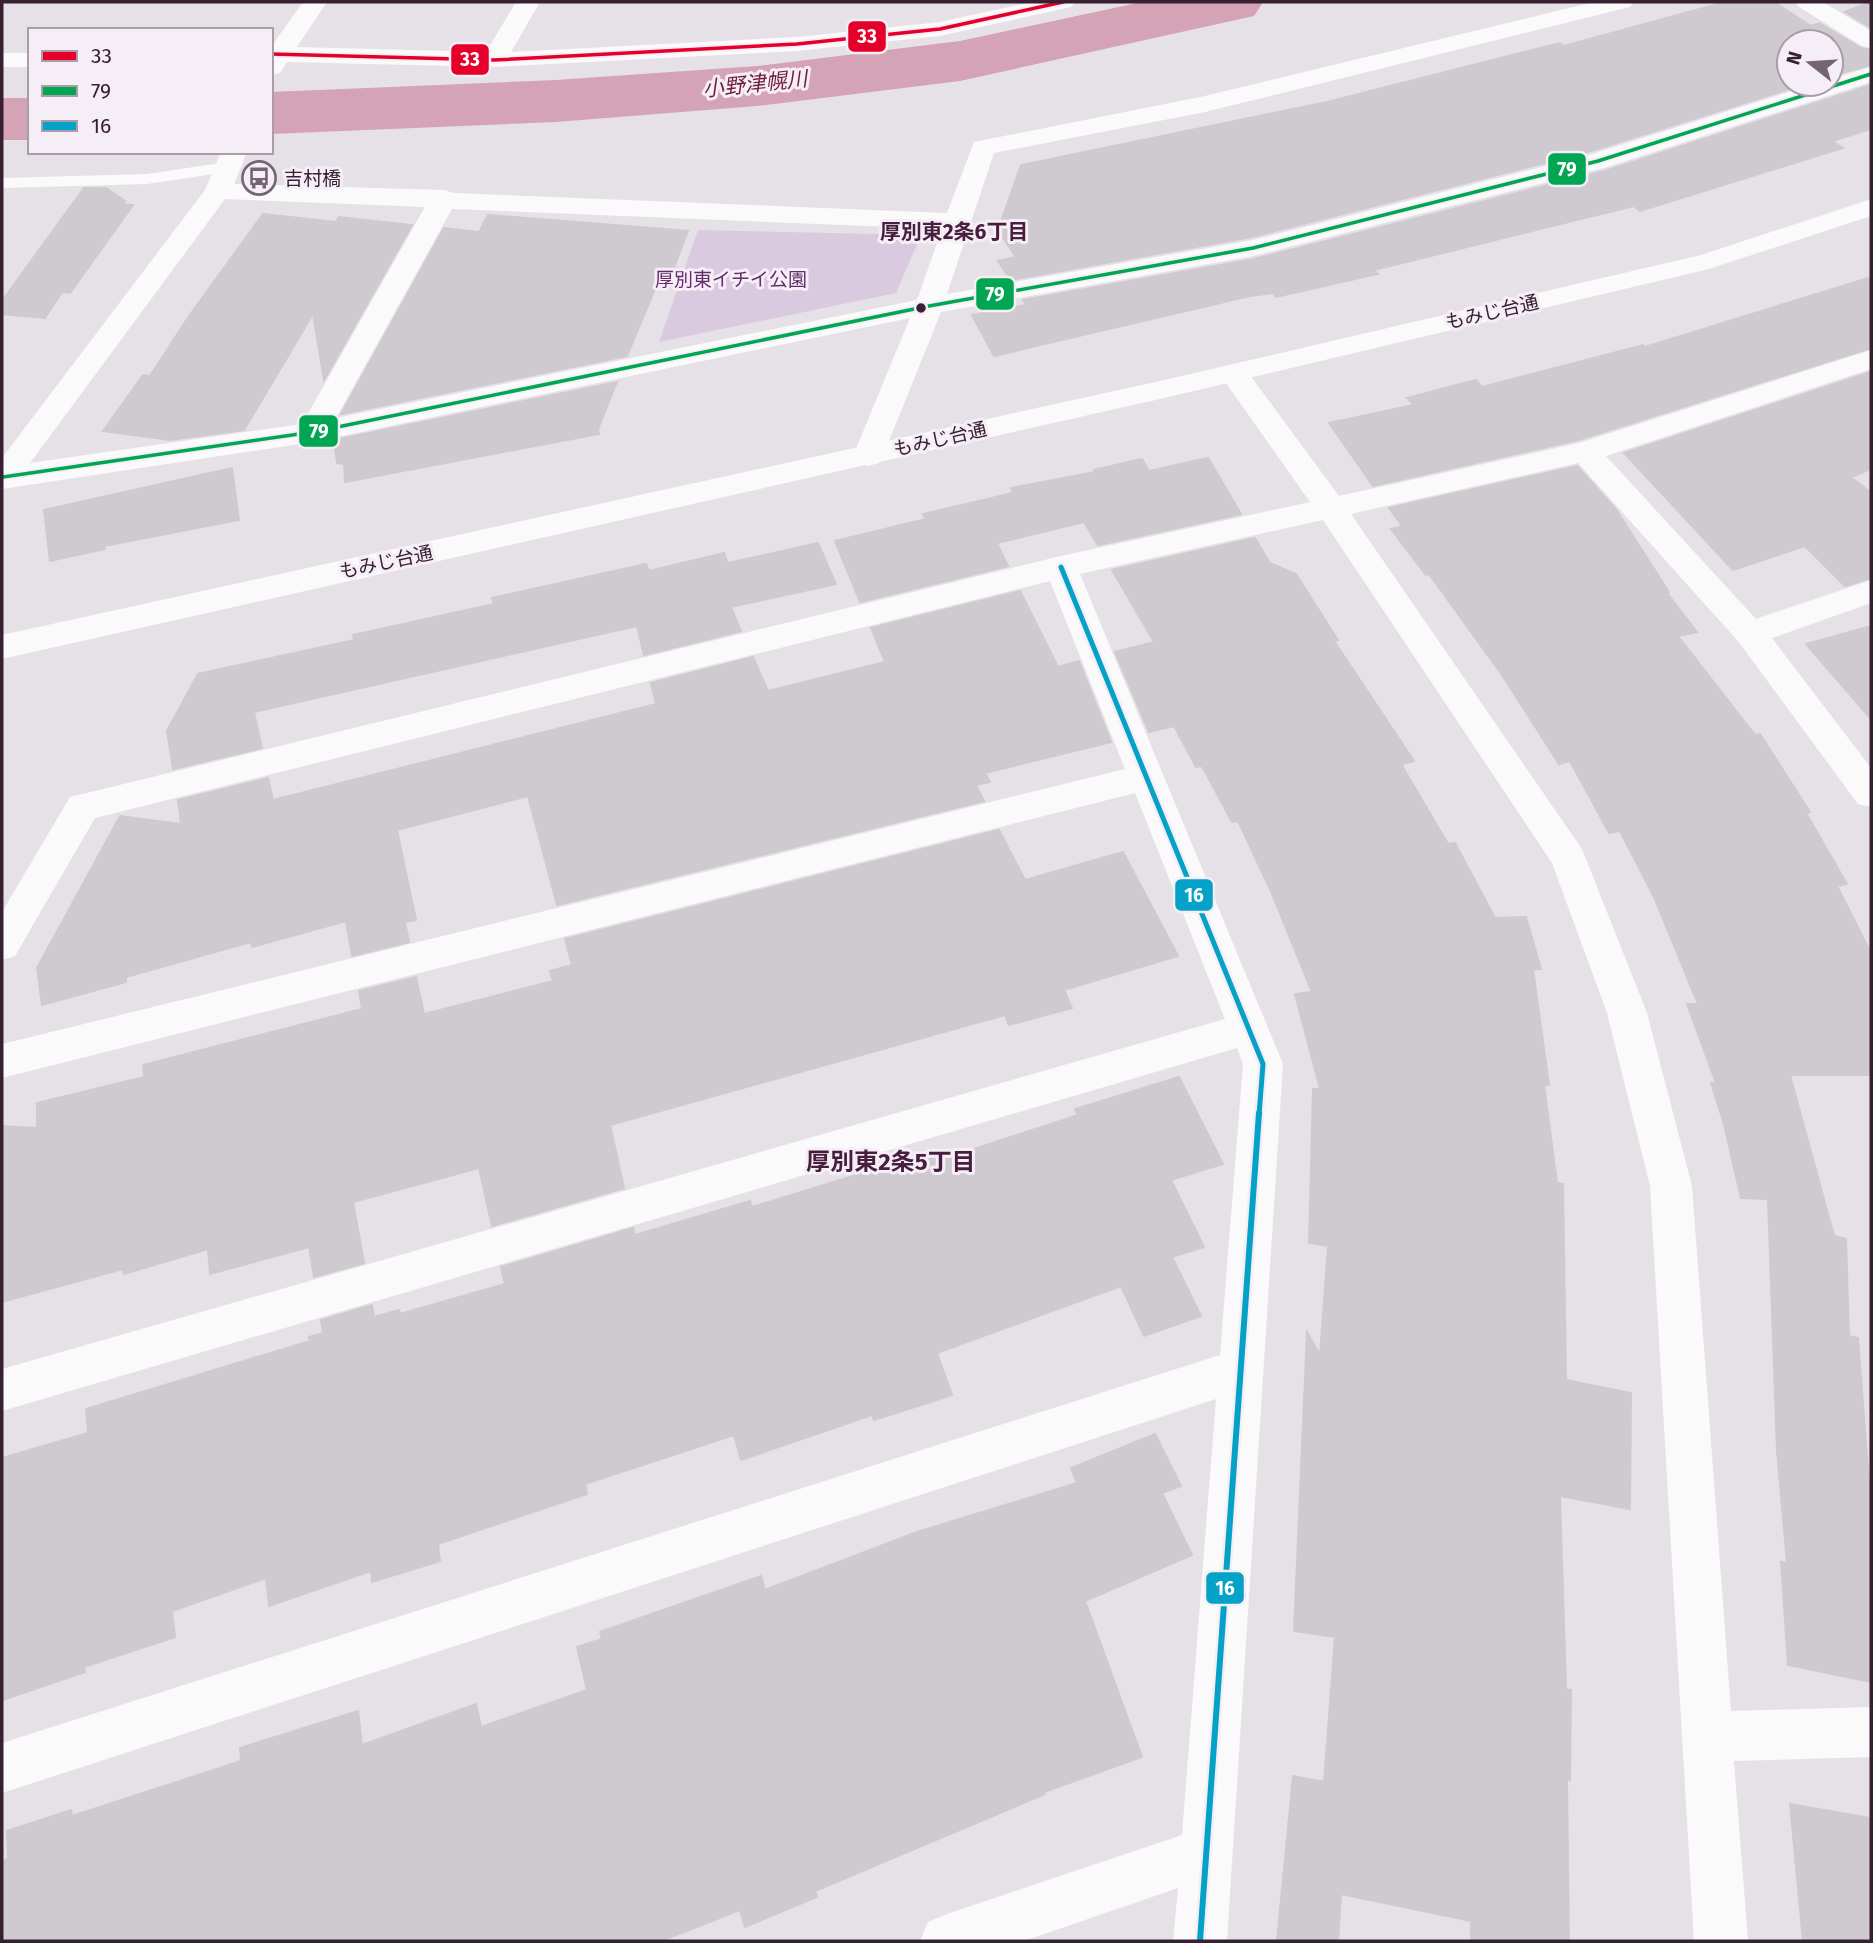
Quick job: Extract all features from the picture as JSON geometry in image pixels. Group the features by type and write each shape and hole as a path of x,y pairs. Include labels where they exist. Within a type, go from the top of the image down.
{"street":[{"path":"274,58 315,2"},
{"path":"494,60 528,2"},
{"path":"274,58 494,60 810,43 940,29 1063,2"},
{"path":"868,456 929,306 983,147 1205,104 1622,2"},
{"path":"1807,2 1871,41"},
{"path":"2,60 28,60"},
{"path":"2,478 313,432 929,306 1254,248 1598,161 1871,74"},
{"path":"2,478 226,170 444,198 956,221"},
{"path":"313,432 444,198"},
{"name":"もみじ台通","path":"2,647 1234,373 1709,261 1871,207"},
{"path":"2,945 83,807 1061,567 1585,452 1871,359"},
{"path":"1234,373 1331,508 1569,859 1627,1013 1671,1186 1721,1941"},
{"path":"1585,452 1750,633 1871,794"},
{"path":"1061,567 1263,1064 1200,1941"},
{"path":"1750,633 1871,591"},
{"path":"2,1061 1148,778"},
{"path":"2,1390 1247,1029"},
{"path":"2,1768 1243,1369"},
{"path":"1707,1737 1871,1732"},
{"path":"947,1941 1207,1852"}],"lane":[{"path":"2,183 147,179 226,170"}],"green space":[{"name":"厚別東イチイ公園","path":"698,230 921,235 896,293 659,342"}],"building":[{"path":"1725,2 1774,2 1811,26 1819,23 1827,28 1775,28 1775,93 1588,152 1252,237 1010,280 998,261 1016,257 998,230 1021,165 1327,102 1560,43 1564,46"},
{"path":"1870,2 1871,28 1845,12"},
{"path":"1845,38 1861,48 1871,50 1871,65 1845,72"},
{"path":"1871,85 1871,129 1832,141 1843,148 1640,211 1634,206 1374,270 1378,274 1276,297 1273,293 1250,296 994,356 972,315 1026,305 1023,300 1254,259 1608,170 1831,98 1845,98 1845,93"},
{"path":"84,188 106,188 125,201 123,204 133,205 70,293 62,292 45,318 2,314 2,301"},
{"path":"263,214 336,222 339,217 412,225 324,380 313,314 244,430 170,440 103,431 143,375 150,376 189,316"},
{"path":"488,215 688,231 670,278 660,277 627,356 341,414 444,228 479,232"},
{"path":"1871,277 1871,348 1578,440 1373,486 1329,423 1414,405 1407,398 1476,380 1482,387 1643,345 1645,347"},
{"path":"1871,372 1871,469 1851,477 1871,493 1871,578 1845,586 1805,546 1733,570 1624,453"},
{"path":"617,382 598,429 599,434 345,482 344,464 337,463 334,440"},
{"path":"1208,458 1241,514 1098,545 1084,522 997,543 1008,566 860,602 835,541 926,519 923,514 1013,493 1011,488 1095,472 1094,470 1142,459 1149,471"},
{"path":"1577,466 1615,508 1669,592 1667,593 1697,632 1678,636 1755,735 1760,734 1810,812 1806,813 1847,884 1837,886 1871,953 1871,1075 1790,1075 1834,1236 1846,1239 1849,1336 1858,1338 1871,1510 1871,1682 1788,1665 1781,1562 1787,1563 1777,1451 1768,1199 1741,1198 1724,1124 1711,1083 1716,1083 1687,1004 1698,1004 1654,897 1620,831 1609,833 1570,761 1559,764 1502,675 1429,574 1426,575 1391,529 1402,526 1389,508"},
{"path":"232,468 239,520 104,546 105,549 50,561 44,510"},
{"path":"1255,538 1270,563 1296,574 1338,640 1334,641 1414,761 1401,764 1448,844 1455,843 1495,918 1526,917 1541,969 1533,969 1549,1085 1544,1085 1557,1183 1563,1184 1566,1380 1631,1393 1630,1509 1560,1496 1566,1689 1571,1690 1570,1780 1567,1779 1569,1941 1471,1941 1471,1921 1341,1894 1338,1941 1277,1941 1293,1776 1324,1782 1335,1637 1294,1631 1307,1332 1320,1355 1328,1246 1309,1243 1313,1089 1320,1089 1295,994 1312,992 1270,889 1238,821 1232,822 1202,766 1196,767 1174,726 1149,732 1115,652 1154,642 1112,570"},
{"path":"818,543 836,584 731,607 741,631 644,655 637,626 254,712 262,748 173,769 167,731 198,674 354,640 353,635 494,604 492,598 646,564 649,571 724,553 728,563"},
{"path":"1020,591 1058,667 1079,661 1111,742 985,773 990,782 976,785 984,801 557,905 528,796 397,830 416,920 405,922 409,942 352,956 346,921 252,947 251,942 126,977 126,982 42,1005 37,968 120,816 181,824 178,800 268,778 273,800 656,704 651,683 753,657 768,691 885,662 871,628"},
{"path":"1871,626 1871,719 1806,644"},
{"path":"999,830 1025,880 1123,852 1178,956 1064,990 1072,1008 1009,1025 1005,1015 610,1125 624,1188 492,1226 479,1168 353,1202 364,1263 314,1277 309,1247 210,1274 208,1249 124,1274 123,1269 2,1302 2,1126 37,1128 37,1103 144,1077 143,1065 362,1009 359,991 416,977 424,1014 553,981 550,971 572,965 565,939"},
{"path":"1179,1077 1223,1164 1171,1180 1204,1247 1172,1257 1201,1316 1144,1336 1121,1286 937,1353 952,1395 874,1420 872,1415 741,1460 734,1435 585,1484 587,1494 438,1544 440,1561 372,1582 371,1571 269,1606 266,1578 172,1611 175,1637 84,1667 85,1672 2,1700 2,1458 88,1433 86,1409 310,1341 309,1337 323,1333 321,1320 372,1305 374,1317 399,1310 400,1314 505,1284 501,1267 633,1228 635,1235 750,1201 752,1207 918,1156 920,1160 960,1149 962,1153 1078,1115 1075,1109"},
{"path":"1155,1434 1181,1486 1162,1493 1192,1555 1085,1601 1142,1757 1044,1792 1045,1794 815,1891 817,1897 745,1927 740,1910 661,1941 2,1941 2,1861 8,1859 7,1831 71,1810 72,1816 241,1761 240,1748 358,1711 362,1745 476,1704 481,1727 587,1690 577,1647 602,1639 600,1632 761,1576 765,1590 917,1532 1077,1483 1071,1468"},
{"path":"1790,1804 1871,1818 1871,1941 1803,1941"}],"waterway":[{"name":"小野津幌川","path":"273,113 556,101 757,86 960,61 1231,2"},
{"name":"小野津幌川","path":"2,119 28,119"}],"transit line":[{"name":"33","path":"273,54 494,60 797,44 940,29 1063,2"},
{"name":"79","path":"3,477 313,432 929,306 1253,248 1598,161 1871,74"},
{"name":"16","path":"1061,567 1263,1064 1200,1941"}],"place":[{"name":"吉村橋","path":"259,178"}],"district":[{"name":"厚別東2条6丁目","path":"954,232"},
{"name":"厚別東2条5丁目","path":"891,1162"}]}
